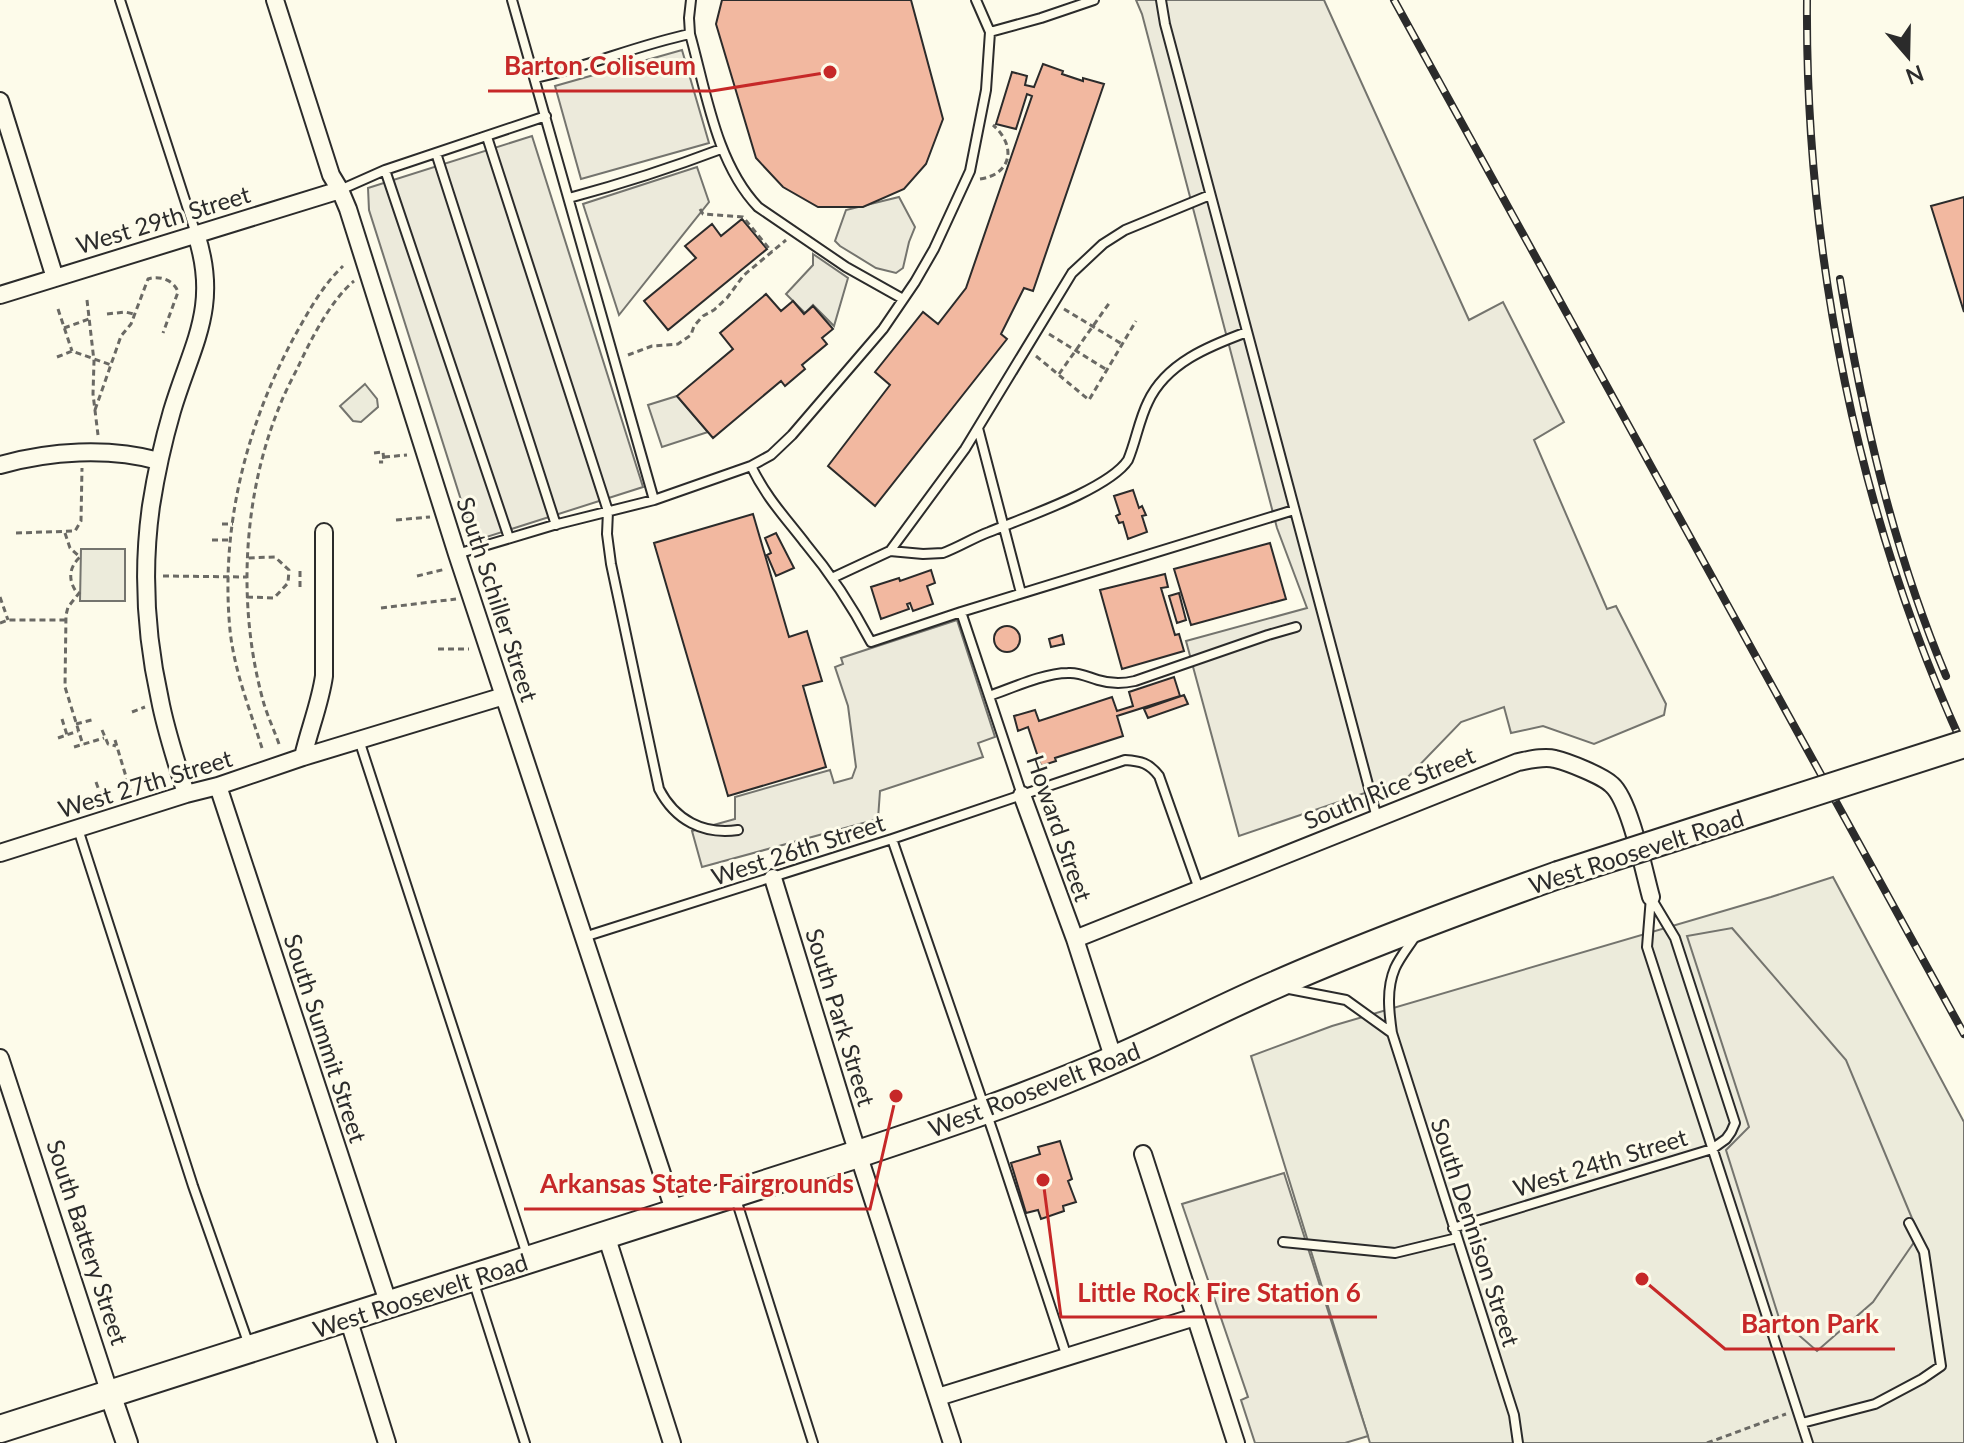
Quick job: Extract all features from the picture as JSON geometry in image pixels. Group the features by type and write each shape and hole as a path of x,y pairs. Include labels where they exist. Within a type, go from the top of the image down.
{"main road":[{"name":"West Roosevelt Road","path":"0,1429 986,1111 1114,1060 1272,986 1423,924 1558,875 1964,744"}],"street":[{"name":"South Schiller Street","path":"275,0 675,1213"},
{"path":"0,101 55,278"},
{"name":"West 29th Street","path":"0,295 340,190"},
{"path":"186,794 153,667 148,622 147,539 159,461 204,312 205,271 196,234"},
{"path":"0,465 82,452 159,461"},
{"path":"303,757 324,676 324,532"},
{"name":"West 27th Street","path":"0,853 504,696"},
{"name":"South Rice Street","path":"1075,939 1518,762 1553,758 1613,785 1628,816 1651,897"},
{"name":"South Summit Street","path":"218,786 389,1305"},
{"name":"Howard Street","path":"1022,795 1075,939 1114,1060"},
{"name":"South Park Street","path":"773,878 952,1443"},
{"name":"South Battery Street","path":"0,1058 127,1443"},
{"path":"1143,1154 1236,1443"},
{"path":"606,1235 672,1443"},
{"path":"938,1397 1195,1317"},
{"path":"348,1318 387,1443"}],"lane":[{"path":"120,0 196,234"},
{"path":"512,0 654,500"},
{"path":"691,0 690,34 721,149 748,197 846,267 903,299"},
{"path":"459,559 509,538 654,500 751,466 771,455 792,435 883,329 934,249 970,171 986,90 990,32 976,0"},
{"path":"990,32 1094,0"},
{"path":"1161,0 1210,195 1377,818"},
{"path":"535,78 690,34"},
{"path":"340,190 385,170 546,116"},
{"path":"487,137 608,511 611,564 659,789 672,810 690,822 717,830 738,830"},
{"path":"569,198 721,149"},
{"path":"436,153 556,525"},
{"path":"385,170 509,538"},
{"path":"832,578 890,551 965,449 1072,273 1103,244 1125,230 1210,195"},
{"path":"890,551 943,553 1081,494 1116,474 1128,460 1148,402 1164,379 1198,352 1247,332"},
{"path":"978,428 1021,593"},
{"path":"751,466 767,496 855,610 871,642 1294,510"},
{"name":"Howard Street","path":"961,612 1022,795"},
{"path":"989,696 1065,673 1120,684 1135,681 1296,627"},
{"path":"359,740 529,1259"},
{"name":"West 26th Street","path":"584,937 773,878 1125,760 1146,762 1159,776 1199,890"},
{"path":"78,829 193,1186 251,1349"},
{"path":"892,839 1067,1357"},
{"name":"South Rice Street","path":"1651,897 1647,947 1808,1443"},
{"name":"South Rice Street","path":"1651,897 1675,938 1735,1123 1726,1139 1712,1149"},
{"name":"South Dennison Street","path":"1423,924 1395,967 1390,984 1388,1009 1392,1033 1514,1415 1518,1443"},
{"path":"1272,986 1346,1000 1392,1033"},
{"name":"West 24th Street","path":"1453,1228 1712,1149"},
{"path":"734,1194 813,1443"},
{"path":"1802,1423 1875,1404 1941,1366 1924,1252 1909,1223"},
{"path":"1283,1242 1395,1253 1457,1238"},
{"path":"473,1278 525,1443"}],"path":[{"path":"965,182 989,178 999,172 1010,152 1001,132 981,115"},
{"path":"700,209 703,214 743,217 772,252"},
{"path":"614,360 652,346 678,344 691,335 694,326 727,298 744,275 796,233"},
{"path":"262,748 241,681 231,631 229,576 235,504 245,452 283,356 329,279 343,266"},
{"path":"279,744 264,704 254,658 247,597 247,558 259,470 279,406 307,348 337,300 366,271"},
{"path":"95,410 121,336 131,324 148,279 156,276 177,287 178,292 163,333"},
{"path":"87,300 94,359 93,394 97,430"},
{"path":"1059,375 1110,302"},
{"path":"1054,303 1122,344"},
{"path":"58,309 72,351"},
{"path":"107,314 134,314"},
{"path":"64,328 89,319"},
{"path":"1026,348 1089,400 1136,321"},
{"path":"1039,328 1107,370"},
{"path":"57,357 72,351 111,365"},
{"path":"16,533 75,531 81,521 82,452"},
{"path":"374,453 383,452 384,462 379,462"},
{"path":"384,457 403,456"},
{"path":"81,513 88,513"},
{"path":"396,520 445,514"},
{"path":"222,524 233,524"},
{"path":"65,532 70,548 80,557 71,570 72,587 79,593 68,607 65,687 83,745"},
{"path":"212,540 232,540"},
{"path":"247,558 275,557 289,570 288,583 274,598 247,597"},
{"path":"417,576 433,573 459,559"},
{"path":"300,567 300,587"},
{"path":"168,576 247,577"},
{"path":"288,577 300,577"},
{"path":"0,597 8,620"},
{"path":"381,608 472,597"},
{"path":"0,623 8,620 67,620"},
{"path":"438,649 489,650"},
{"path":"132,712 145,707"},
{"path":"62,719 67,735"},
{"path":"76,724 95,719"},
{"path":"102,730 108,744 117,746"},
{"path":"58,738 78,731"},
{"path":"74,747 104,738"},
{"path":"115,740 130,790"},
{"path":"96,782 108,819"},
{"path":"1707,1443 1797,1410"}],"shaded area":[{"path":"1136,0 1324,0 1469,320 1503,302 1564,422 1534,440 1607,609 1616,606 1666,704 1664,715 1594,744 1543,726 1511,733 1504,707 1461,722 1406,779 1239,836 1186,641 1307,608 1277,528"},
{"path":"682,50 709,143 581,179 555,86"},
{"path":"532,136 643,487 474,541 369,210 368,188"},
{"path":"697,167 709,202 619,315 583,204"},
{"path":"899,197 915,227 903,268 896,273 876,268 835,241 846,210"},
{"path":"813,254 848,278 834,326 813,305 805,313 786,294 813,265"},
{"path":"365,384 377,399 378,407 361,422 353,421 340,406"},
{"path":"677,396 708,432 662,447 648,405"},
{"path":"81,549 125,549 125,601 80,601"},
{"path":"957,620 995,737 978,743 983,757 880,791 878,819 702,867 692,831 735,819 735,797 830,770 834,783 852,778 856,767 848,706 835,667 843,664 841,658"},
{"path":"1833,877 1964,1122 1964,1443 1370,1443 1251,1056 1332,1026"},
{"path":"1732,928 1846,1060 1919,1235 1873,1302 1817,1351 1779,1318 1726,1150 1749,1127 1687,936"},
{"path":"1284,1173 1368,1436 1345,1443 1255,1443 1241,1400 1248,1397 1182,1204"}],"building":[{"path":"722,0 911,0 943,119 926,164 904,189 863,207 818,207 783,187 756,158 716,24"},
{"path":"1043,64 1083,81 1083,78 1104,84 1033,291 1024,288 1001,334 1007,339 875,506 828,466 890,385 875,372 923,312 938,324 966,288 1032,96 1027,94 1016,129 996,124 1012,72 1027,76 1025,85 1034,87"},
{"path":"1964,197 1964,312 1931,206"},
{"path":"742,219 767,249 668,330 644,301 696,258 685,246 712,224 721,236"},
{"path":"766,294 781,311 793,301 804,314 813,306 833,329 822,338 827,344 802,365 805,369 785,386 781,381 713,438 677,396 733,349 720,333"},
{"path":"1133,490 1139,508 1142,506 1146,515 1142,516 1147,532 1128,539 1123,522 1119,523 1116,516 1120,514 1114,496"},
{"path":"753,514 789,637 807,631 822,681 803,686 826,767 728,796 654,543"},
{"path":"776,533 794,568 776,576 767,555 771,553 765,538"},
{"path":"1270,543 1286,599 1191,625 1174,569"},
{"path":"931,570 935,583 927,586 933,604 913,611 910,603 907,604 909,609 881,619 871,587"},
{"path":"1165,574 1168,587 1161,588 1175,635 1179,634 1184,651 1122,669 1100,590"},
{"path":"1179,593 1186,620 1177,623 1169,596"},
{"path":"1007,626 1016,630 1020,639 1016,648 1007,652 998,648 994,639 998,630"},
{"path":"1062,635 1064,644 1051,647 1049,639"},
{"path":"1174,677 1180,696 1117,716 1123,736 1055,758 1056,761 1041,766 1028,727 1018,731 1014,716 1035,710 1039,721 1112,697 1117,711 1133,706 1129,692"},
{"path":"1184,695 1188,704 1148,718 1144,709"},
{"path":"1060,1141 1072,1179 1068,1181 1076,1202 1063,1206 1064,1211 1041,1219 1038,1210 1026,1213 1011,1163 1040,1154 1038,1147"}],"railway":[{"path":"1394,0 1964,1034"},
{"path":"1807,0 1809,96 1816,192 1845,383 1867,477 1894,569 1927,660 1964,748"},
{"path":"1840,279 1858,380 1881,481 1910,580 1946,676"}],"place":[{"name":"Barton Coliseum","path":"830,72"},
{"name":"Arkansas State Fairgrounds","path":"896,1096"},
{"name":"Little Rock Fire Station 6","path":"1043,1180"},
{"name":"Barton Park","path":"1642,1279"}]}
